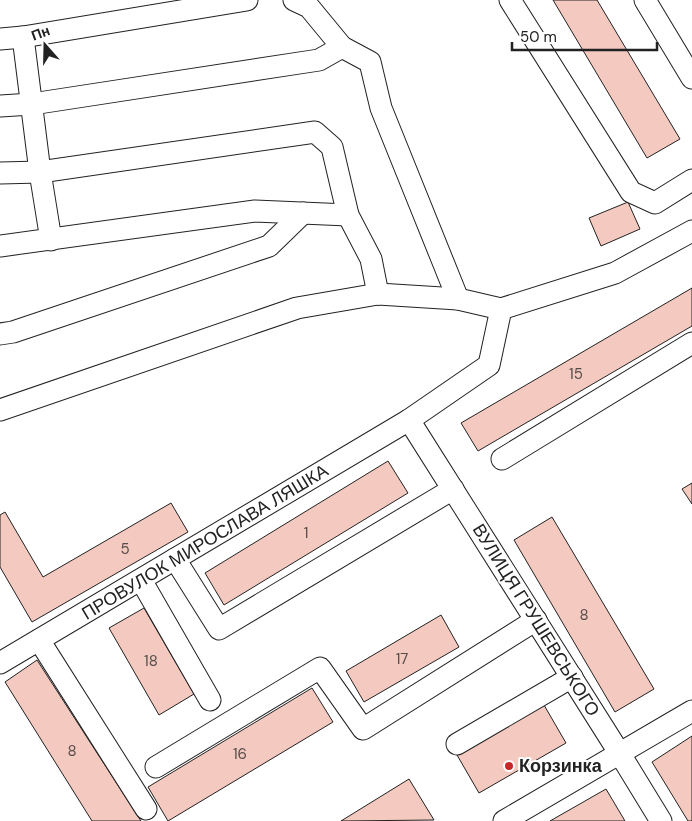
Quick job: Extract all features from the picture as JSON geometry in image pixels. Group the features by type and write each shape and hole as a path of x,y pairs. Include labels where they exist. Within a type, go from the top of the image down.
{"street":[{"path":"0,39 23,37 247,0"},
{"path":"294,0 308,7 342,47 370,62 381,108 458,299"},
{"path":"510,0 631,192 655,203 692,180"},
{"path":"645,0 692,78"},
{"path":"23,37 40,172 51,240"},
{"path":"0,106 32,104 319,60 342,47"},
{"path":"0,174 40,172 315,132 332,147 348,215 371,259 378,294"},
{"path":"0,246 255,211 348,215"},
{"path":"0,334 13,332 269,246 302,213"},
{"path":"0,410 297,308 378,294 458,299 501,308 615,273 692,231"},
{"name":"ПРОВУЛОК МИРОСЛАВА ЛЯШКА","path":"0,663 410,420 489,364 501,308"},
{"path":"502,459 692,343"},
{"name":"ВУЛИЦЯ ГРУШЕВСЬКОГО","path":"410,420 661,821"},
{"path":"175,559 219,629 453,489"},
{"path":"141,580 210,700"},
{"path":"156,767 320,668 363,729 536,620"},
{"path":"39,640 146,809"},
{"path":"457,744 572,677"},
{"path":"504,821 692,711"}],"building":[{"path":"553,0 597,0 680,139 647,158"},
{"path":"628,202 640,229 601,246 589,218"},
{"path":"692,288 692,326 478,451 461,423"},
{"path":"388,461 408,493 224,605 205,573"},
{"path":"692,483 692,504 682,489"},
{"path":"171,503 188,532 32,622 0,567 0,515 5,512 43,577"},
{"path":"552,517 654,689 615,712 514,540"},
{"path":"144,608 194,694 159,715 109,628"},
{"path":"441,615 459,647 364,702 346,671"},
{"path":"37,660 141,821 92,821 5,682"},
{"path":"312,688 333,722 168,821 148,787"},
{"path":"544,705 566,743 479,793 457,755"},
{"path":"692,736 692,821 688,821 652,762"},
{"path":"409,779 434,820 341,821"},
{"path":"606,789 625,821 550,821"}],"place":[{"name":"Корзинка","path":"509,766"}]}
